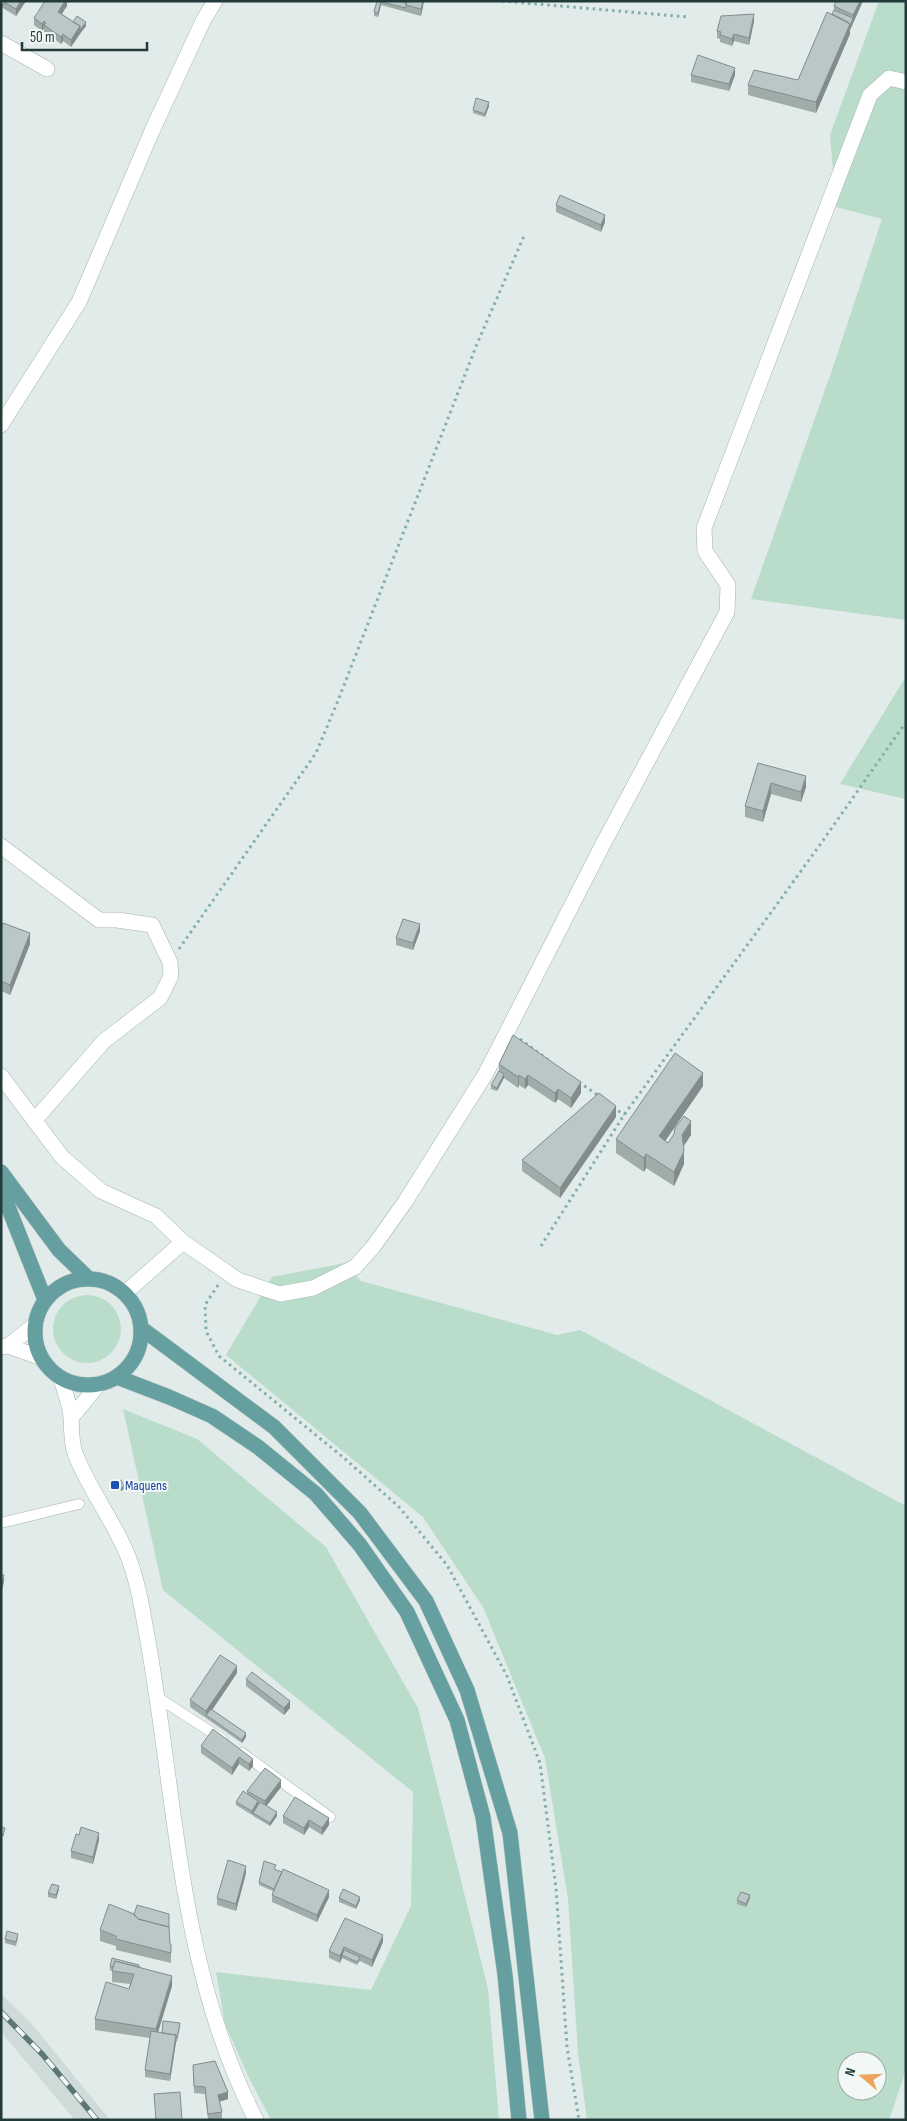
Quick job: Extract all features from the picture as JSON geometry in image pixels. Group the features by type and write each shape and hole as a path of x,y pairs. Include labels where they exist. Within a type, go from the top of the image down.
{"main road":[{"path":"1,1172 59,1250 88,1278"},
{"path":"1,1189 44,1300"},
{"path":"88,1278 108,1282 125,1293 136,1307 141,1328 140,1345 131,1363 117,1377 99,1384 79,1384 61,1378 49,1368 42,1358 35,1340 36,1324 44,1300 64,1284 88,1278"},
{"path":"141,1328 274,1428 360,1513 426,1601 467,1690 510,1833 542,2120"},
{"path":"117,1377 212,1416 258,1447 316,1494 360,1545 407,1612 457,1720 483,1816 505,1975 519,2120"}],"street":[{"path":"1,425 79,302 152,131 203,20 216,1"},
{"path":"1,43 47,69"},
{"path":"1,1076 62,1157 100,1192 156,1216 183,1242 238,1280 280,1294 313,1288 355,1267 373,1247 405,1202 486,1073 602,846 727,612 728,585 705,551 704,528 870,95 889,78 906,82"},
{"path":"1,846 99,920 117,920 152,925 170,962 171,976 160,998 104,1041 34,1121"},
{"path":"125,1293 183,1242"},
{"path":"5,1346 36,1324"},
{"path":"5,1346 42,1358"},
{"path":"61,1378 71,1418 70,1435 76,1454 124,1545 137,1588 145,1624 184,1892 203,1979 224,2048 256,2120"},
{"path":"71,1418 99,1384"}],"lane":[{"path":"1,1523 79,1504"},
{"path":"156,1697 224,1740 330,1817"}],"path":[{"path":"502,1 688,17"},
{"path":"170,962 316,753 477,344 524,236"},
{"path":"541,1246 624,1115 817,849 906,722"},
{"path":"508,1030 555,1064"},
{"path":"578,1081 601,1098"},
{"path":"609,1104 624,1115"}],"shaded area":[{"path":"1,1994 31,2023 110,2120 75,2120 1,2032"}],"green space":[{"path":"879,1 906,1 906,620 751,599 832,370 882,219 836,207 830,135"},
{"path":"906,676 906,799 840,784 905,678"},
{"path":"345,1263 361,1281 557,1335 580,1330 906,1506 906,2069 889,2120 587,2120 578,2053 568,1899 545,1758 483,1607 423,1517 226,1355 272,1277"},
{"path":"80,1295 94,1295 106,1300 116,1310 121,1322 121,1336 116,1348 106,1358 94,1363 80,1363 68,1358 58,1348 53,1336 53,1322 58,1310 68,1300"},
{"path":"123,1409 197,1439 326,1547 418,1708 488,1989 499,2120 271,2120 249,2078 225,2024 216,1972 371,1990 411,1906 413,1792 163,1590"}],"building":[{"path":"5,1 21,1 16,9"},
{"path":"45,1 65,1 58,12 80,26 71,40 63,34 61,37 44,25 46,23 44,21 42,24 34,18"},
{"path":"377,1 400,1 406,3 406,8 381,2 378,13 374,12"},
{"path":"407,1 423,1 421,9 406,5"},
{"path":"836,1 860,1 853,15 834,6"},
{"path":"834,10 853,18 850,26 848,22 832,14"},
{"path":"827,12 850,24 816,102 748,85 754,70 798,80"},
{"path":"754,14 749,38 734,34 732,39 720,35 721,32 717,31 721,16"},
{"path":"77,16 86,22 80,30 80,26 73,22"},
{"path":"698,55 735,68 729,84 691,75"},
{"path":"476,98 489,102 485,114 473,110"},
{"path":"560,195 605,215 601,225 556,205"},
{"path":"758,763 806,776 801,792 771,783 763,811 745,806"},
{"path":"403,919 420,924 413,943 396,938"},
{"path":"3,923 30,933 10,985 1,981 1,929"},
{"path":"513,1035 581,1082 571,1098 558,1089 555,1093 528,1075 525,1079 519,1075 518,1077 499,1064"},
{"path":"675,1053 703,1073 659,1136 668,1143 674,1134 675,1128 684,1116 691,1121 682,1135 684,1151 674,1172 646,1154 644,1158 616,1139"},
{"path":"499,1071 504,1074 497,1088 491,1085"},
{"path":"599,1093 616,1106 560,1188 522,1160"},
{"path":"121,1480 124,1486 121,1488 117,1482"},
{"path":"1,1575 4,1575 1,1587"},
{"path":"220,1655 237,1666 206,1711 190,1700"},
{"path":"252,1672 290,1701 284,1708 246,1679"},
{"path":"211,1709 246,1733 242,1740 206,1715"},
{"path":"213,1729 253,1759 249,1764 239,1757 232,1768 201,1746"},
{"path":"265,1768 281,1780 265,1801 247,1791"},
{"path":"243,1791 258,1801 252,1811 236,1802"},
{"path":"295,1797 329,1818 322,1828 309,1820 304,1828 283,1816"},
{"path":"260,1802 277,1812 270,1823 253,1813"},
{"path":"1,1827 5,1828 3,1836 1,1835"},
{"path":"81,1827 99,1833 93,1857 71,1851 76,1834 79,1835"},
{"path":"228,1860 246,1866 236,1904 217,1898"},
{"path":"264,1861 276,1865 274,1869 282,1872 274,1889 259,1882"},
{"path":"283,1869 329,1890 317,1915 272,1895"},
{"path":"52,1884 59,1886 56,1895 48,1893"},
{"path":"343,1889 360,1897 356,1906 339,1898"},
{"path":"741,1892 750,1895 746,1904 737,1900"},
{"path":"109,1904 134,1914 138,1919 169,1927 171,1953 116,1939 116,1936 100,1930"},
{"path":"137,1905 169,1914 169,1927 138,1919 134,1915"},
{"path":"345,1918 383,1935 372,1960 344,1947 340,1956 329,1951"},
{"path":"7,1931 18,1934 16,1942 5,1939"},
{"path":"344,1950 360,1957 357,1962 342,1955"},
{"path":"112,1958 139,1965 139,1967 115,1961 113,1967 110,1967"},
{"path":"115,1961 172,1976 156,2029 95,2019 106,1982 129,1989 134,1974 112,1971"},
{"path":"163,2021 180,2023 177,2038 176,2035 162,2033"},
{"path":"151,2031 176,2035 170,2074 145,2070"},
{"path":"215,2061 228,2092 218,2095 222,2112 208,2114 205,2087 194,2086 193,2065"},
{"path":"180,2092 182,2120 156,2120 154,2094"}],"railway":[{"path":"1,2012 43,2055 97,2120"}],"place":[{"name":"Maquens","path":"115,1485"}]}
